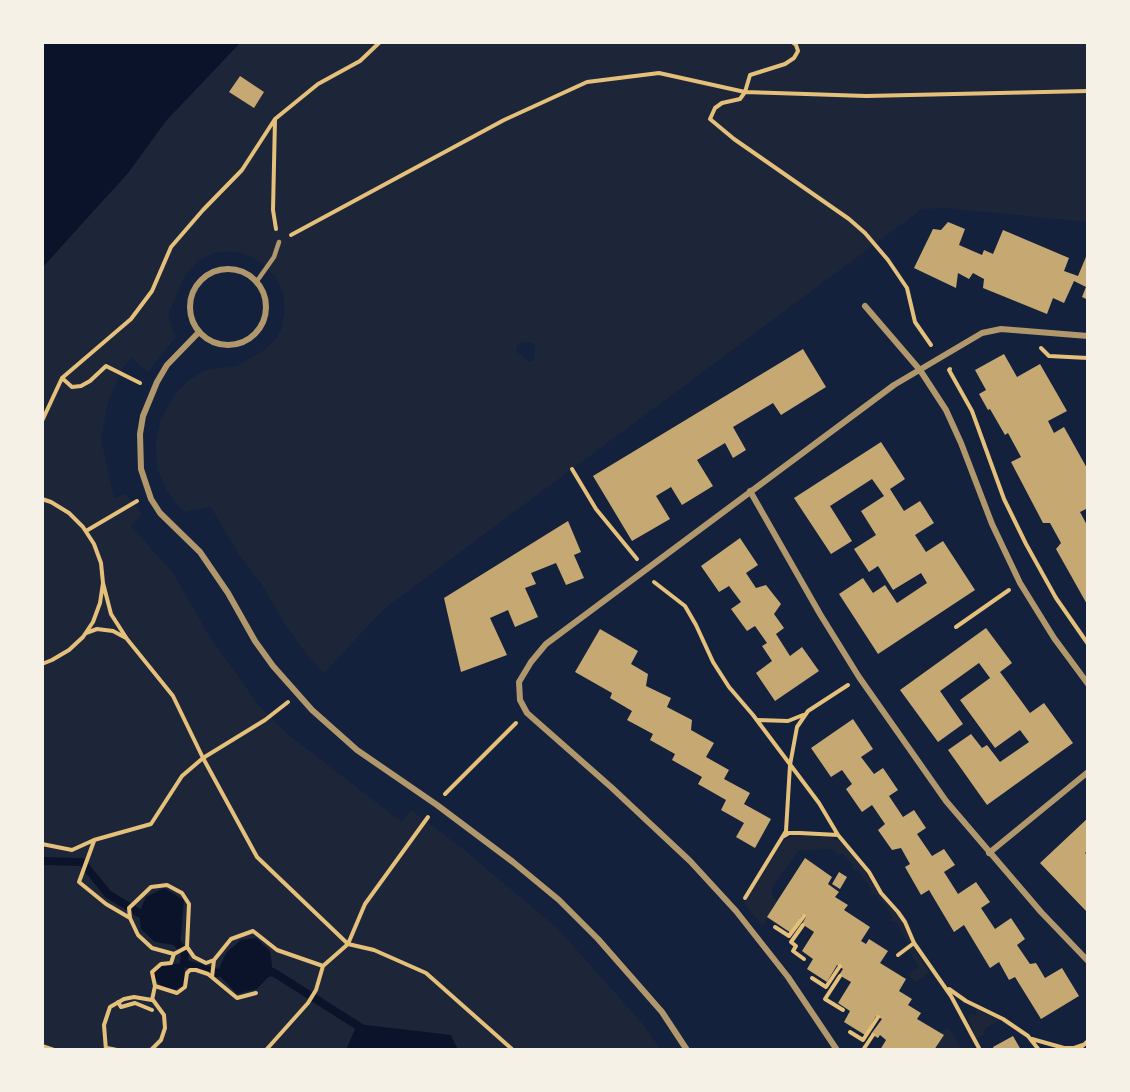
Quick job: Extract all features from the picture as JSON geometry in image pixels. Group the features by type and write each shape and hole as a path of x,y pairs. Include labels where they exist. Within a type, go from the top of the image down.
{"street":[{"path":"234,268 257,281 264,293 267,306 265,319 253,336 236,345 222,345 209,341 199,332 192,321 189,308 191,295 202,278 220,269 234,268"},
{"path":"865,306 920,370 946,410 992,524 1020,583 1054,638 1088,684"},
{"path":"837,1050 788,977 736,911 690,861 629,803 527,713 520,700 519,682 531,662 546,644 894,385 982,333 1001,329 1088,336"},
{"path":"199,332 167,366 154,388 143,416 140,434 141,469 160,513 200,552 228,592 255,641 273,666 312,710 357,750 446,812 559,900 598,939 662,1012 687,1050"},
{"path":"750,491 859,677 946,801 1041,912 1088,961"},
{"path":"989,853 1088,772"}],"lane":[{"path":"257,281 274,257 279,242"}],"path":[{"path":"42,421 62,378 131,319 152,291 171,247 242,170 275,119 318,84 360,61 380,42"},
{"path":"792,42 798,51 794,58 785,64 750,75 745,92 740,99 722,103 715,108 710,119 734,139 849,219 865,233 888,260 907,288 915,322 940,358"},
{"path":"275,119 273,210 279,242 504,120 587,81 659,73 745,92 866,96 1088,91"},
{"path":"1037,344 1049,356 1088,358"},
{"path":"956,364 948,370 972,411 1004,499 1056,598 1088,645"},
{"path":"62,378 72,387 81,386 106,366 154,388"},
{"path":"572,469 596,509 645,570 662,589 685,606 713,662 736,697 757,720 819,803 838,836 869,872 881,893 905,922 914,943 944,984 980,1050"},
{"path":"86,531 150,494"},
{"path":"42,499 69,513 86,531 94,544 101,563 103,583 111,614 127,639 173,696 203,758 257,857 348,944 374,950 426,973 513,1050"},
{"path":"42,664 69,650 85,634 93,622 100,603 103,583"},
{"path":"956,627 1020,583"},
{"path":"85,634 97,629 113,631 127,639"},
{"path":"757,720 762,722 788,721 806,713 859,677"},
{"path":"42,844 72,850 94,840 151,824 182,776 203,758 265,720 297,694"},
{"path":"450,788 527,713"},
{"path":"736,911 783,837 788,823 790,765 795,733 806,713"},
{"path":"267,1050 308,1003 316,990 323,966 348,944 365,904 416,833"},
{"path":"783,837 789,833 838,836"},
{"path":"94,840 79,882 106,904 130,918"},
{"path":"176,953 152,948 138,935 130,918 129,908 151,887 167,885 182,893 189,904 187,947 194,957 206,963 214,960 231,939 253,931 277,950 323,966"},
{"path":"775,927 789,936 804,916"},
{"path":"803,925 791,942 796,946 793,951 804,959"},
{"path":"898,955 914,943"},
{"path":"152,1000 155,986 152,972 160,964 171,963 176,953 187,947"},
{"path":"212,978 214,960"},
{"path":"812,978 826,987 840,966"},
{"path":"155,986 177,993 185,987 187,973 190,970 196,970 208,974 237,998 256,993"},
{"path":"840,976 825,999 843,1010"},
{"path":"944,984 966,1001 993,1013 1037,1041 1064,1048 1083,1045"},
{"path":"117,1050 106,1049 104,1025 110,1007 118,1002 134,998 152,1000 164,1015 165,1028 161,1040 151,1050"},
{"path":"118,1002 121,1007 135,1003 152,1010"},
{"path":"850,1032 863,1040 878,1017"},
{"path":"863,1050 873,1035"},
{"path":"1028,1036 1039,1050"},
{"path":"1078,1050 1088,1041"},
{"path":"42,1046 54,1050"}],"shaded area":[{"path":"42,42 241,42 166,121 128,173 42,268"},
{"path":"238,42 1088,42 1088,222 947,208 922,209 385,608 324,673 307,655 284,623 263,586 238,553 211,507 184,512 167,491 157,468 156,440 161,419 174,395 189,380 205,370 237,366 266,349 276,339 281,330 285,312 283,293 275,276 261,262 243,253 224,251 213,253 198,261 184,277 169,312 169,319 176,337 148,372 131,358 124,366 108,402 101,439 114,498 126,494 142,514 131,526 173,573 208,634 259,706 287,734 402,822 411,810 462,848 558,929 642,1023 661,1050 42,1050 42,228 100,201 114,190 142,155 147,146 145,142","holes":["520,343 534,344 533,361 530,362 516,351"]},
{"path":"796,835 828,837 840,841 864,870 879,894 901,919 911,941 909,944 895,921 890,920 893,918 887,908 875,894 870,893 872,892 869,886 857,870 854,871 848,859 831,849 799,850 772,888 772,896 777,901 763,926 744,903 779,846 785,839"},
{"path":"164,888 184,900 180,946 155,942 141,929 139,913 146,897"},
{"path":"256,938 270,951 273,972 257,989 237,994 217,973 226,953 241,940"},
{"path":"913,947 929,972 917,982 907,975 919,967 908,950"},
{"path":"184,963 183,986 175,990 162,987 155,979 154,972 163,965"},
{"path":"978,1009 999,1020 986,1028 983,1035 976,1039 968,1017 972,1013 975,1016 977,1013 975,1011"},
{"path":"357,1024 451,1035 458,1050 346,1050"},
{"path":"947,1028 964,1050 935,1049 944,1035 940,1033"}],"building":[{"path":"240,76 264,92 254,108 229,92"},
{"path":"948,222 965,229 959,245 982,255 984,250 993,254 1003,230 1069,258 1064,271 1078,276 1088,252 1088,300 1082,297 1086,287 1074,281 1064,303 1053,298 1047,314 983,288 984,279 973,273 969,279 958,273 956,288 914,268 933,229 941,230"},
{"path":"803,349 826,387 781,415 773,403 733,427 746,450 733,458 725,443 697,460 713,486 682,505 671,487 656,496 670,519 632,541 593,476"},
{"path":"1004,354 1017,377 1040,364 1067,411 1048,421 1054,433 1064,427 1088,470 1088,508 1080,512 1088,527 1088,606 1056,549 1061,543 1050,523 1043,523 1011,462 1021,457 1008,433 1005,435 979,394 986,390 975,370"},
{"path":"881,442 905,479 890,489 904,511 920,501 934,523 915,535 926,552 943,541 975,590 878,654 839,594 863,578 873,593 885,585 897,603 927,583 921,573 893,590 878,566 869,572 854,549 876,535 861,511 884,496 872,479 830,506 852,541 831,554 794,498"},
{"path":"568,521 581,552 574,555 584,578 566,585 556,563 531,573 536,584 525,588 538,617 515,627 508,610 490,618 507,655 461,672 444,598"},
{"path":"740,538 758,565 746,573 756,588 766,585 781,604 774,614 784,628 776,634 790,656 802,647 819,671 775,701 756,673 772,661 762,646 767,643 755,626 747,631 731,609 741,602 729,586 719,592 701,566"},
{"path":"986,628 1012,663 1000,672 1030,713 1044,703 1073,743 987,805 948,750 971,734 982,748 987,745 1000,762 1029,742 1020,730 995,748 960,700 990,678 979,663 940,691 963,724 938,742 900,690"},
{"path":"600,629 638,651 631,664 648,674 646,686 671,698 667,707 692,720 691,730 714,743 706,757 729,770 724,779 750,793 744,804 771,819 755,848 736,837 744,823 721,810 726,800 698,784 702,777 672,760 675,754 650,740 653,734 627,720 632,711 610,698 612,693 575,672"},
{"path":"853,719 873,749 861,757 874,774 883,768 898,790 889,796 903,817 914,810 926,828 917,834 932,856 944,849 955,865 944,872 958,894 976,882 990,902 981,908 995,929 1011,918 1025,939 1017,945 1030,964 1036,963 1045,978 1062,968 1079,996 1041,1019 1015,977 1009,980 999,962 990,968 964,925 954,932 929,890 921,895 905,867 910,864 901,848 892,850 878,830 885,824 872,805 862,812 846,789 852,784 842,770 831,777 811,748"},
{"path":"1088,818 1088,850 1085,853 1088,856 1088,909 1086,911 1040,863"},
{"path":"805,858 832,877 828,884 839,892 835,897 848,905 844,910 870,927 861,941 866,944 869,939 888,951 880,963 906,979 899,991 912,999 908,1005 921,1013 917,1019 944,1035 934,1050 880,1050 886,1040 880,1035 878,1038 871,1034 882,1019 876,1016 865,1035 844,1022 850,1011 838,1003 851,982 839,975 843,969 837,965 827,982 807,969 813,959 802,951 814,932 802,924 806,917 802,915 791,933 767,917"},
{"path":"839,872 847,877 840,889 832,884"},
{"path":"1013,1036 1021,1050 994,1050 993,1047"}],"waterway":[{"path":"42,861 82,862 108,894 148,917"},
{"path":"175,940 185,953 184,963 217,973 225,972"},
{"path":"263,974 273,972 363,1029"}]}
